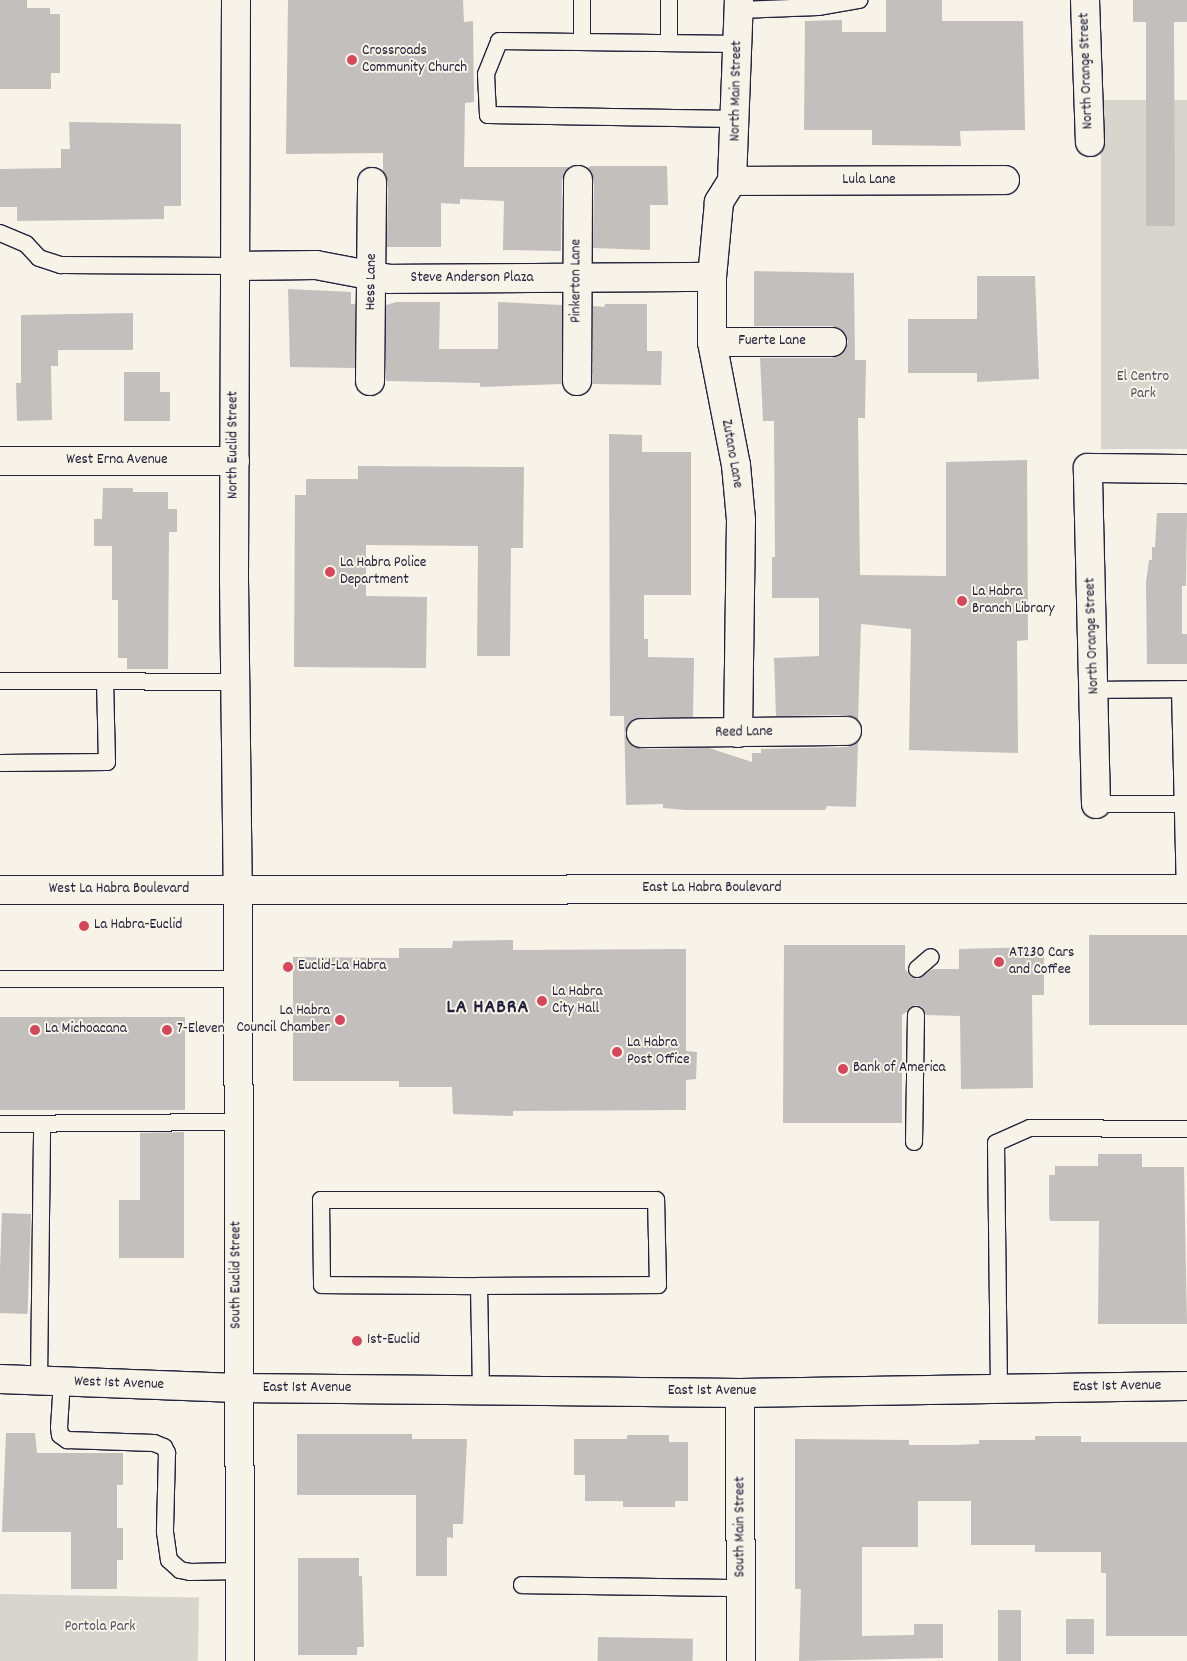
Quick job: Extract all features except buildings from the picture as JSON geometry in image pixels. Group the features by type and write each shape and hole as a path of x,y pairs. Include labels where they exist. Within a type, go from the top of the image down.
{"street":[{"name":"North Euclid Street","path":"236,0 234,682 238,890"},
{"name":"North Orange Street","path":"1084,0 1090,142"},
{"name":"North Main Street","path":"732,181 739,5"},
{"name":"Pinkerton Lane","path":"577,381 578,180"},
{"name":"Lula Lane","path":"732,181 1005,180"},
{"name":"Zutano Lane","path":"732,181 719,202 712,277 712,342 736,465 741,520 738,733"},
{"name":"Hess Lane","path":"370,381 372,182"},
{"name":"Steve Anderson Plaza","path":"234,266 316,265 351,270 372,277 712,277"},
{"name":"Fuerte Lane","path":"712,342 832,342"},
{"name":"West Erna Avenue","path":"0,461 235,461"},
{"name":"North Orange Street","path":"1096,804 1095,690 1088,468 1187,469"},
{"name":"Reed Lane","path":"641,733 848,731"},
{"name":"East La Habra Boulevard","path":"238,890 1186,889"},
{"name":"West La Habra Boulevard","path":"0,890 238,890"},
{"name":"South Euclid Street","path":"238,890 237,1388 240,1661"},
{"name":"West 1st Avenue","path":"0,1379 237,1388"},
{"name":"East 1st Avenue","path":"237,1388 740,1393 1187,1386"},
{"name":"South Main Street","path":"740,1393 741,1661"}],"lane":[{"path":"582,0 582,42"},
{"path":"668,0 669,43"},
{"path":"739,5 818,6 859,0"},
{"path":"736,118 488,115 486,74 499,41 738,44"},
{"path":"0,233 26,244 39,258 62,265 234,266"},
{"path":"0,680 234,682"},
{"path":"0,764 107,762 105,680"},
{"path":"1095,690 1184,690 1182,804 1186,889"},
{"path":"1096,804 1182,804"},
{"path":"917,969 931,956"},
{"path":"0,979 238,979"},
{"path":"914,1142 916,1015"},
{"path":"0,1124 238,1122"},
{"path":"42,1124 50,1381 60,1435 67,1440 154,1443 164,1447 167,1453 165,1532 169,1560 180,1570 190,1572 239,1570"},
{"path":"999,1388 996,1143 1030,1128 1187,1129"},
{"path":"322,1200 656,1200 658,1285 479,1286 322,1285 322,1200"},
{"path":"479,1286 481,1390"},
{"path":"522,1585 741,1588"}],"green space":[{"name":"El Centro Park","path":"1101,100 1187,100 1187,449 1101,449"},
{"name":"Portola Park","path":"0,1594 199,1597 198,1661 0,1661"}],"place":[{"name":"Crossroads Community Church","path":"352,60"},
{"name":"La Habra Police Department","path":"330,572"},
{"name":"La Habra Branch Library","path":"962,601"},
{"name":"La Habra-Euclid","path":"84,926"},
{"name":"AT230 Cars and Coffee","path":"999,962"},
{"name":"Euclid-La Habra","path":"288,967"},
{"name":"La Habra City Hall","path":"542,1001"},
{"name":"La Habra Council Chamber","path":"340,1020"},
{"name":"La Michoacana","path":"35,1030"},
{"name":"7-Eleven","path":"167,1030"},
{"name":"La Habra Post Office","path":"617,1052"},
{"name":"Bank of America","path":"843,1069"},
{"name":"1st-Euclid","path":"357,1341"}],"district":[{"name":"LA HABRA","path":"488,1008"}]}
